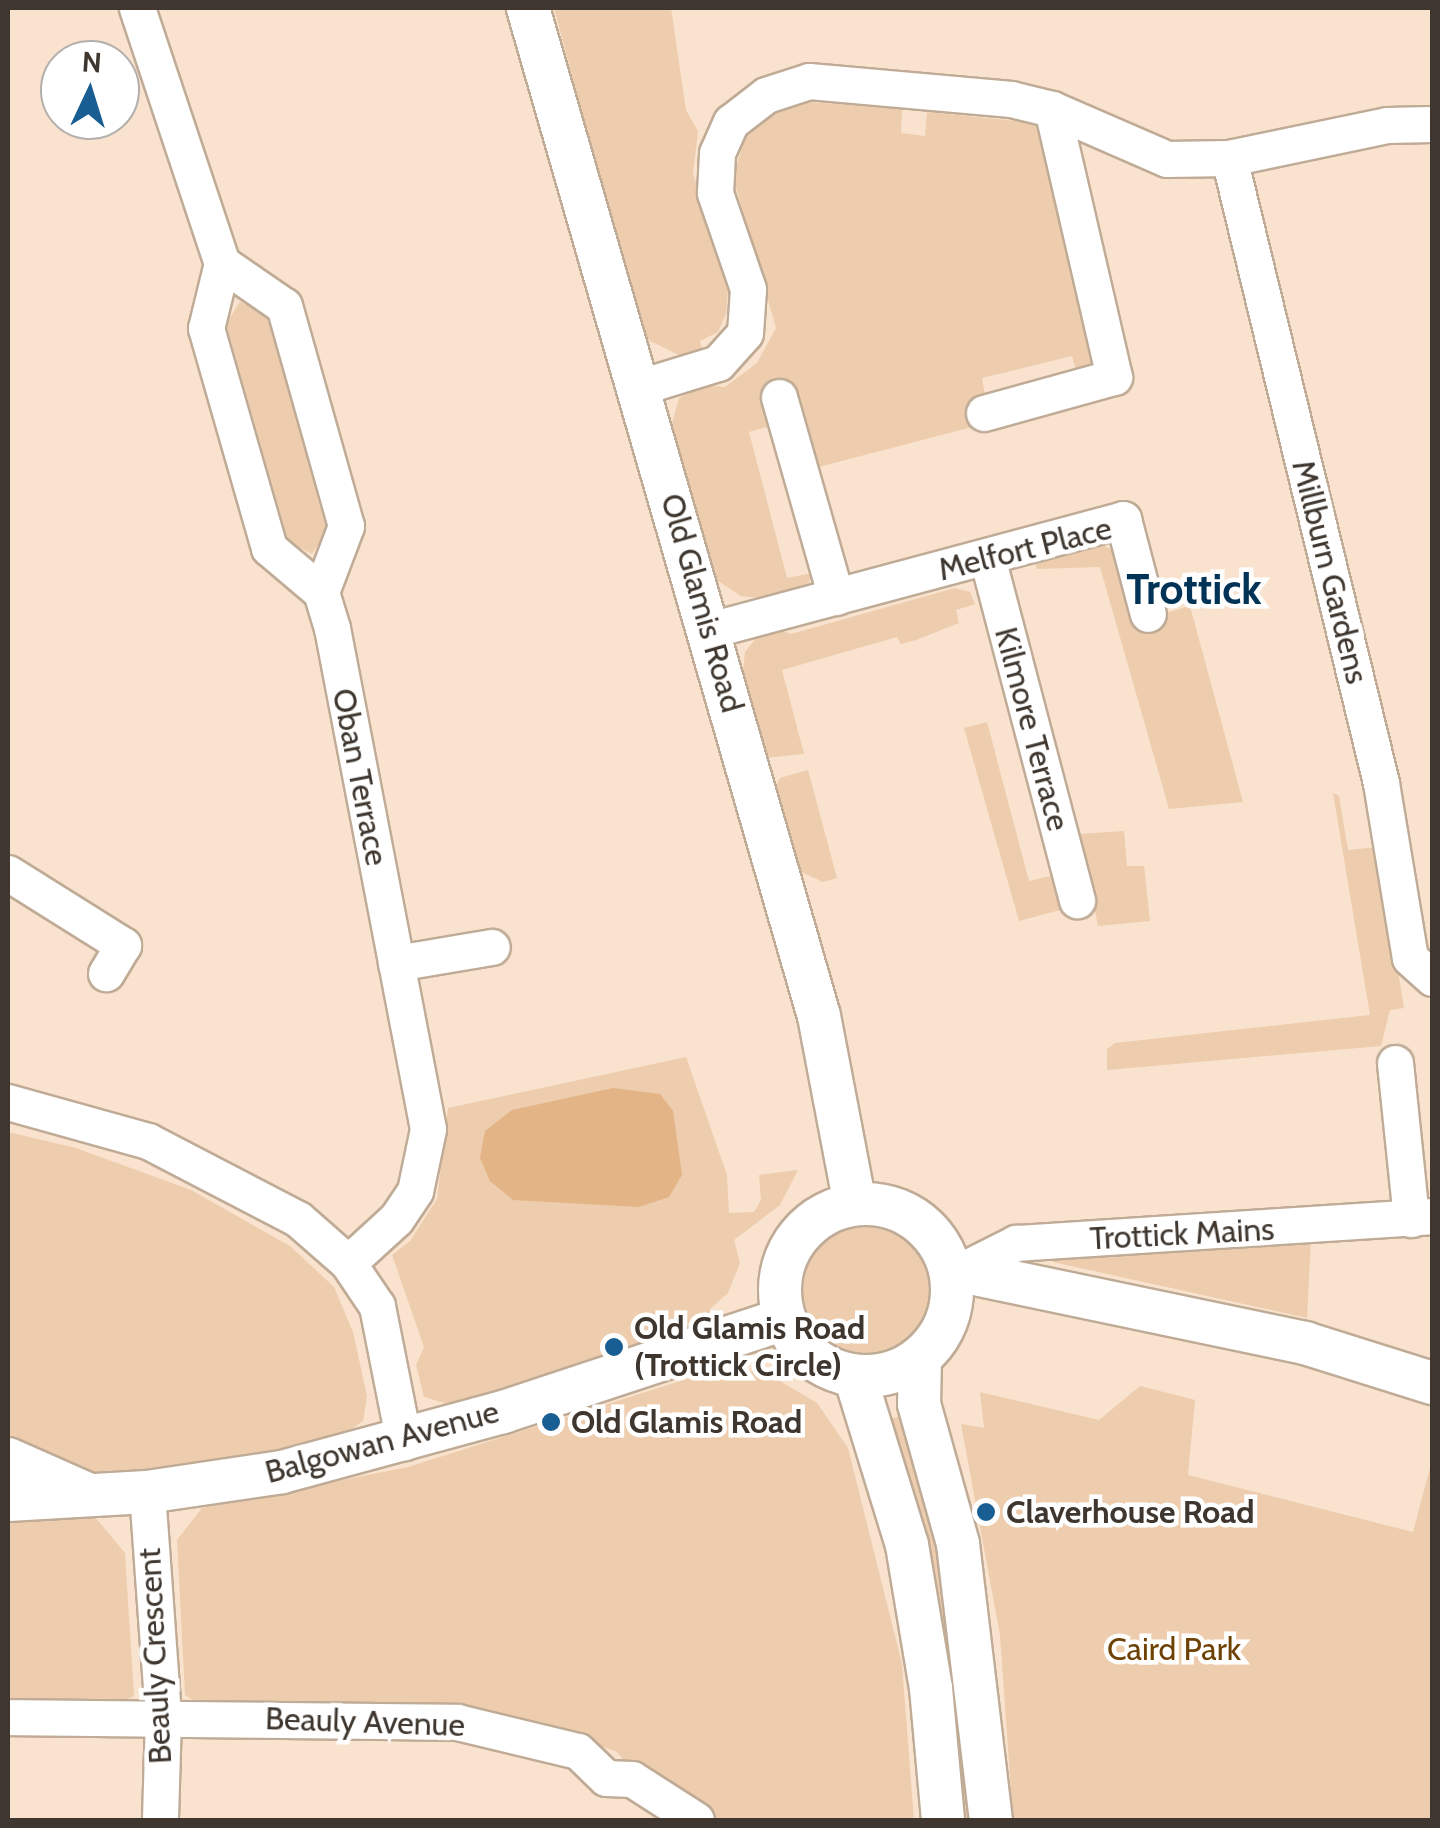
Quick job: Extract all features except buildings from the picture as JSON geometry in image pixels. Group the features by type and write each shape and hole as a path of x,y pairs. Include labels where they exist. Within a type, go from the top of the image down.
{"street":[{"name":"Old Glamis Road","path":"528,8 819,1016 855,1204"},
{"path":"142,9 222,264 206,328 269,548 321,592 346,526 284,306 222,264"},
{"path":"640,386 718,362 745,333 748,289 715,194 717,152 731,122 766,95 809,80 1052,108 1167,158 1229,158 1387,126 1432,124"},
{"path":"984,413 1114,377 1052,108"},
{"name":"Millburn Gardens","path":"1229,158 1381,783 1410,958 1432,978"},
{"path":"779,397 836,597"},
{"name":"Melfort Place","path":"710,630 1123,519 1148,614"},
{"name":"Kilmore Terrace","path":"987,557 1077,900"},
{"name":"Oban Terrace","path":"321,592 428,1129 424,1162 396,1219 348,1263"},
{"path":"8,873 123,945 106,974"},
{"path":"396,963 492,947"},
{"name":"Trottick Mains","path":"955,1270 1016,1242 1422,1217 1394,1063"},
{"path":"8,1102 148,1141 298,1219 348,1263 378,1306 404,1442"},
{"path":"855,1204 886,1206 912,1217 932,1234 955,1270 948,1318 920,1358 889,1374 854,1376 826,1367 801,1348 784,1319 779,1290 784,1260 800,1234 823,1214 855,1204"},
{"path":"955,1270 1305,1343 1432,1383"},
{"name":"Balgowan Avenue","path":"8,1500 146,1492 282,1472 404,1442 784,1319"},
{"path":"920,1358 919,1404 958,1544 991,1820"},
{"path":"854,1376 907,1545 931,1688 942,1820"},
{"name":"Balgowan Avenue","path":"8,1459 86,1493"},
{"name":"Beauly Crescent","path":"146,1492 163,1717 160,1820"},
{"name":"Beauly Avenue","path":"8,1717 457,1722 541,1738 578,1751 606,1778 632,1779 696,1820"}],"green space":[{"path":"554,8 671,8 686,110 698,131 693,173 728,291 726,314 718,332 700,341 702,348 681,356 642,337"},
{"path":"809,102 902,109 901,133 925,136 927,112 1035,123 1043,152 1053,159 1094,366 1078,377 1072,356 982,378 986,400 976,426 815,468 793,388 774,425 749,432 787,578 812,573 809,583 762,598 741,596 715,579 670,431 679,398 705,385 725,387 757,363 776,328 733,177 745,138 773,114"},
{"path":"240,302 266,312 327,531 312,554 288,541 226,324"},
{"path":"1095,540 1122,556 1162,614 1190,606 1243,802 1169,809 1100,567 1037,569 1034,559"},
{"path":"955,588 970,592 975,604 956,610 959,623 901,644 897,637 782,670 804,754 764,758 742,680 745,652 757,637 777,629 791,634"},
{"path":"987,722 1029,881 1055,875 1064,909 1019,921 964,728"},
{"path":"808,770 837,878 823,882 795,869 773,791 780,778"},
{"path":"1333,793 1339,796 1348,850 1378,847 1404,1008 1390,1010 1381,1046 1107,1070 1107,1049 1115,1043 1370,1015"},
{"path":"1124,831 1127,866 1144,866 1150,921 1098,926 1079,834"},
{"path":"686,1057 727,1175 729,1213 754,1212 761,1200 759,1175 798,1170 780,1205 734,1240 740,1263 728,1293 710,1309 718,1322 454,1406 424,1397 416,1365 424,1347 392,1255 410,1241 437,1199 448,1108"},
{"path":"8,1132 76,1148 191,1190 290,1246 334,1287 353,1332 367,1396 363,1421 343,1435 344,1442 122,1480 60,1471 8,1448"},
{"path":"868,1224 893,1229 915,1243 929,1265 934,1290 929,1315 915,1337 893,1351 868,1356 843,1351 821,1337 807,1315 802,1290 807,1265 821,1243 843,1229"},
{"path":"1311,1239 1307,1318 1053,1262 1052,1251"},
{"path":"731,1365 775,1378 817,1403 848,1448 902,1664 914,1820 712,1820 630,1768 617,1752 544,1725 204,1707 185,1695 177,1540 202,1508 408,1467"},
{"name":"Caird Park","path":"1140,1386 1195,1400 1188,1475 1413,1532 1432,1460 1432,1820 1013,1820 1000,1635 961,1424 984,1428 980,1392 1099,1420"},
{"path":"904,1415 944,1545 976,1820 958,1820 884,1421"},
{"path":"95,1517 125,1553 134,1696 117,1704 8,1704 8,1520"}],"shaded area":[{"path":"613,1088 660,1094 673,1111 682,1175 669,1197 639,1207 513,1200 490,1181 480,1158 485,1131 512,1110"}],"place":[{"name":"Old Glamis Road (Trottick Circle)","path":"614,1347"},
{"name":"Old Glamis Road","path":"551,1422"},
{"name":"Claverhouse Road","path":"986,1512"}],"district":[{"name":"Trottick","path":"1194,589"}]}
